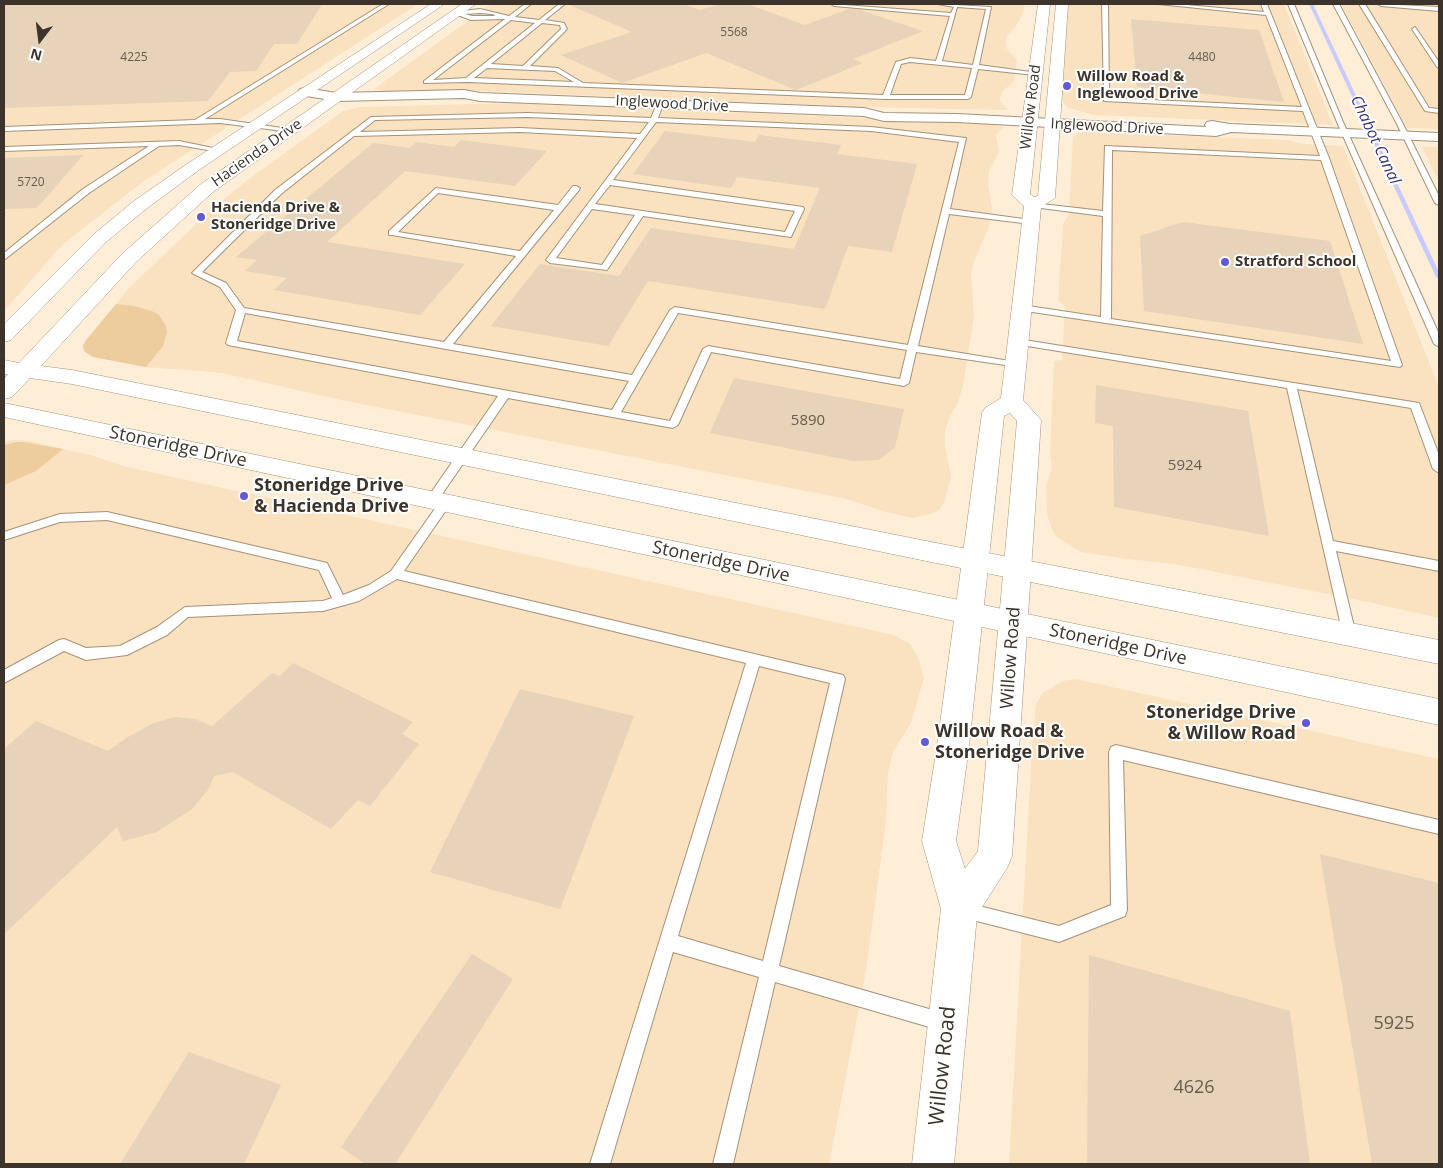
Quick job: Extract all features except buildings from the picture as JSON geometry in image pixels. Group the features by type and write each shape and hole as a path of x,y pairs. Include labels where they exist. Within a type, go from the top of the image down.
{"main road":[{"name":"Hacienda Drive","path":"4,336 100,238 140,205 218,150 438,4"},
{"name":"Willow Road","path":"1044,4 1021,195 1032,214 1046,198 1054,120 1062,4"},
{"name":"Hacienda Drive","path":"4,392 129,258 207,188 464,8"},
{"path":"1012,402 1032,214"},
{"path":"4,367 72,377 1018,570 1439,652"},
{"name":"Willow Road","path":"933,1164 960,909 939,841 993,414 1012,402 1029,420 995,856 960,909"},
{"name":"Stoneridge Drive","path":"4,410 1439,712"}],"street":[{"name":"Inglewood Drive","path":"305,92 338,96 352,104 461,102 480,97 537,98 864,112 884,117 1054,120 1216,132 1230,128 1439,137"}],"lane":[{"path":"196,122 386,4"},
{"path":"528,4 426,82 468,80 886,97 968,97 989,8 941,4"},
{"path":"468,80 562,4"},
{"path":"834,4 952,15"},
{"path":"1105,4 1106,100 1306,109"},
{"path":"1161,4 1268,14"},
{"path":"1022,308 1397,365 1325,158 1264,4"},
{"path":"1291,4 1439,344"},
{"path":"1336,4 1439,203"},
{"path":"1362,4 1427,110 1439,111"},
{"path":"1381,4 1439,9"},
{"path":"938,63 955,5"},
{"path":"464,8 494,13 502,18 562,24 564,29 525,67"},
{"path":"1415,28 1439,66"},
{"path":"886,97 898,63 910,60 1035,73"},
{"path":"485,66 556,69 583,85"},
{"path":"640,214 604,268 550,260 677,89"},
{"path":"520,130 537,98"},
{"path":"528,115 654,120 871,129 962,140 904,383 708,349 673,425 231,343 237,328 240,310 233,297 223,285 196,273 278,192 373,118 528,115"},
{"path":"4,129 220,121 289,130"},
{"path":"353,134 520,130 642,136"},
{"path":"4,149 179,143 218,150"},
{"path":"4,257 86,191 158,144"},
{"path":"1106,321 1108,148 1325,158"},
{"path":"590,206 788,235 800,209 608,182"},
{"path":"446,346 576,188"},
{"path":"522,254 392,233 436,190 560,208"},
{"path":"946,211 1107,214"},
{"path":"240,310 636,379"},
{"path":"616,414 675,310 1016,365"},
{"path":"1018,342 1415,404 1439,469"},
{"path":"1291,385 1349,635"},
{"path":"4,677 64,644 73,650 86,654 122,651 162,631 185,612 323,606 340,602 373,588 395,574 438,502 462,457 505,394"},
{"path":"4,536 60,518 108,516 323,566 340,602"},
{"path":"1328,545 1439,566"},
{"path":"395,574 838,680 723,1164"},
{"path":"600,1164 754,660"},
{"path":"960,909 1059,934 1119,910 1116,752 1439,828"},
{"path":"668,942 948,1023"}],"shaded area":[{"path":"4,4 418,4 144,181 63,244 4,311"},
{"path":"493,4 1025,4 1022,16 1008,34 1005,43 1007,49 1017,60 1014,81 1002,92 1000,97 1000,102 1008,110 857,107 484,91 394,93 374,89 482,9"},
{"path":"1068,4 1284,4 1333,125 1095,115 1068,108 1061,100"},
{"path":"1341,4 1439,4 1439,129 1407,128"},
{"path":"515,103 985,123 1004,127 996,135 999,152 989,171 988,184 992,208 989,227 974,261 971,273 974,316 963,386 945,431 945,446 951,477 944,503 939,510 928,515 913,518 886,512 847,499 346,401 222,373 146,367 93,357 84,351 83,345 87,339 130,287 212,209 250,178 343,111 360,107"},
{"path":"1083,132 1288,140 1304,144 1343,146 1439,387 1439,618 1175,564 1081,552 1058,538 1052,529 1047,514 1046,485 1052,468 1050,454 1054,361 1062,360 1065,306 1058,300 1063,224 1069,214 1073,137"},
{"path":"1422,147 1439,147 1439,182 1433,170"},
{"path":"116,304 152,311 159,315 166,326 167,332 163,346 146,367 93,357 84,351 83,345 87,339"},
{"path":"14,440 29,441 94,456 127,467 894,635 910,644 919,660 924,678 911,723 893,752 888,772 886,821 866,971 829,1164 4,1164 4,442"},
{"path":"17,442 63,449 36,471 4,485 4,445"},
{"path":"1076,679 1439,759 1439,1164 1009,1164 1032,746 1036,705 1042,693 1064,681"}],"waterway":[{"name":"Chabot Canal","path":"1311,4 1439,277"}],"place":[{"name":"Willow Road & Inglewood Drive","path":"1067,86"},
{"name":"Hacienda Drive & Stoneridge Drive","path":"201,217"},
{"name":"Stratford School","path":"1225,262"},
{"name":"Stoneridge Drive & Hacienda Drive","path":"244,496"},
{"name":"Stoneridge Drive & Willow Road","path":"1306,723"},
{"name":"Willow Road & Stoneridge Drive","path":"925,742"}]}
